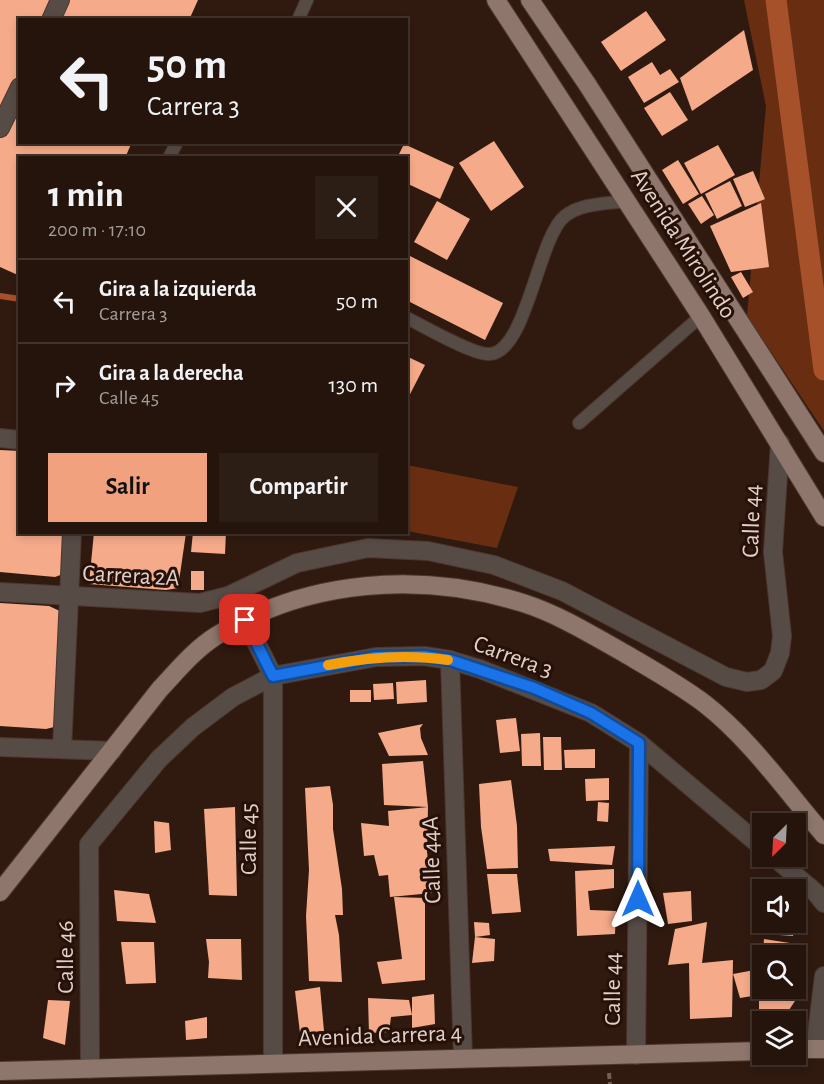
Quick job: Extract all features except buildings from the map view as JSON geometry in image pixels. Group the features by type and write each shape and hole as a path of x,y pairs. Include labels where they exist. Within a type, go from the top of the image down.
{"main road":[{"name":"Avenida Mirolindo","path":"496,0 701,316 824,517"},
{"name":"Avenida Mirolindo","path":"530,0 594,94 824,453"},
{"path":"0,892 160,689 189,658 215,636 245,620 308,597 342,588 377,584 449,585 524,603 603,641 704,704 734,730 824,835"},
{"name":"Avenida Carrera 4","path":"0,1071 752,1050"}],"street":[{"path":"52,18 60,0"},
{"path":"0,128 18,91"},
{"path":"0,438 18,440"},
{"name":"Calle 44","path":"773,671 780,653 782,636 773,552 780,443"},
{"path":"62,749 72,534"},
{"name":"Carrera 2A","path":"0,592 200,603 228,596 297,562 368,548 428,551 494,565 562,591 726,677 747,682 761,680 773,671"},
{"path":"228,596 245,620"},
{"name":"Calle 45","path":"245,620 273,676 273,1063"},
{"name":"Carrera 3","path":"89,844 159,759 193,727 233,697 273,676 376,657 424,656 450,660 534,688 591,713 639,743 752,839"},
{"name":"Calle 44A","path":"450,660 463,1058"},
{"name":"Calle 44","path":"636,1055 639,743"},
{"path":"0,747 112,751"},
{"name":"Calle 46","path":"89,844 90,1069"},
{"path":"786,867 824,903"},
{"path":"819,1049 824,976"}],"lane":[{"path":"299,18 308,0"},
{"path":"408,318 475,351 490,354 501,351 528,303 552,234 563,218 579,207 626,201"},
{"path":"579,423 701,316"}],"shaded area":[{"path":"744,0 824,0 824,431 747,316 766,106"},
{"path":"408,465 518,487 497,548 408,531"}],"waterway":[{"path":"776,0 824,370"},
{"path":"0,296 18,299"}],"slow traffic":[{"path":"328,665 376,657 424,656 448,660"}],"route":[{"path":"245,620 273,676 376,657 424,656 450,660 534,688 591,713 639,743 638,899"}]}
